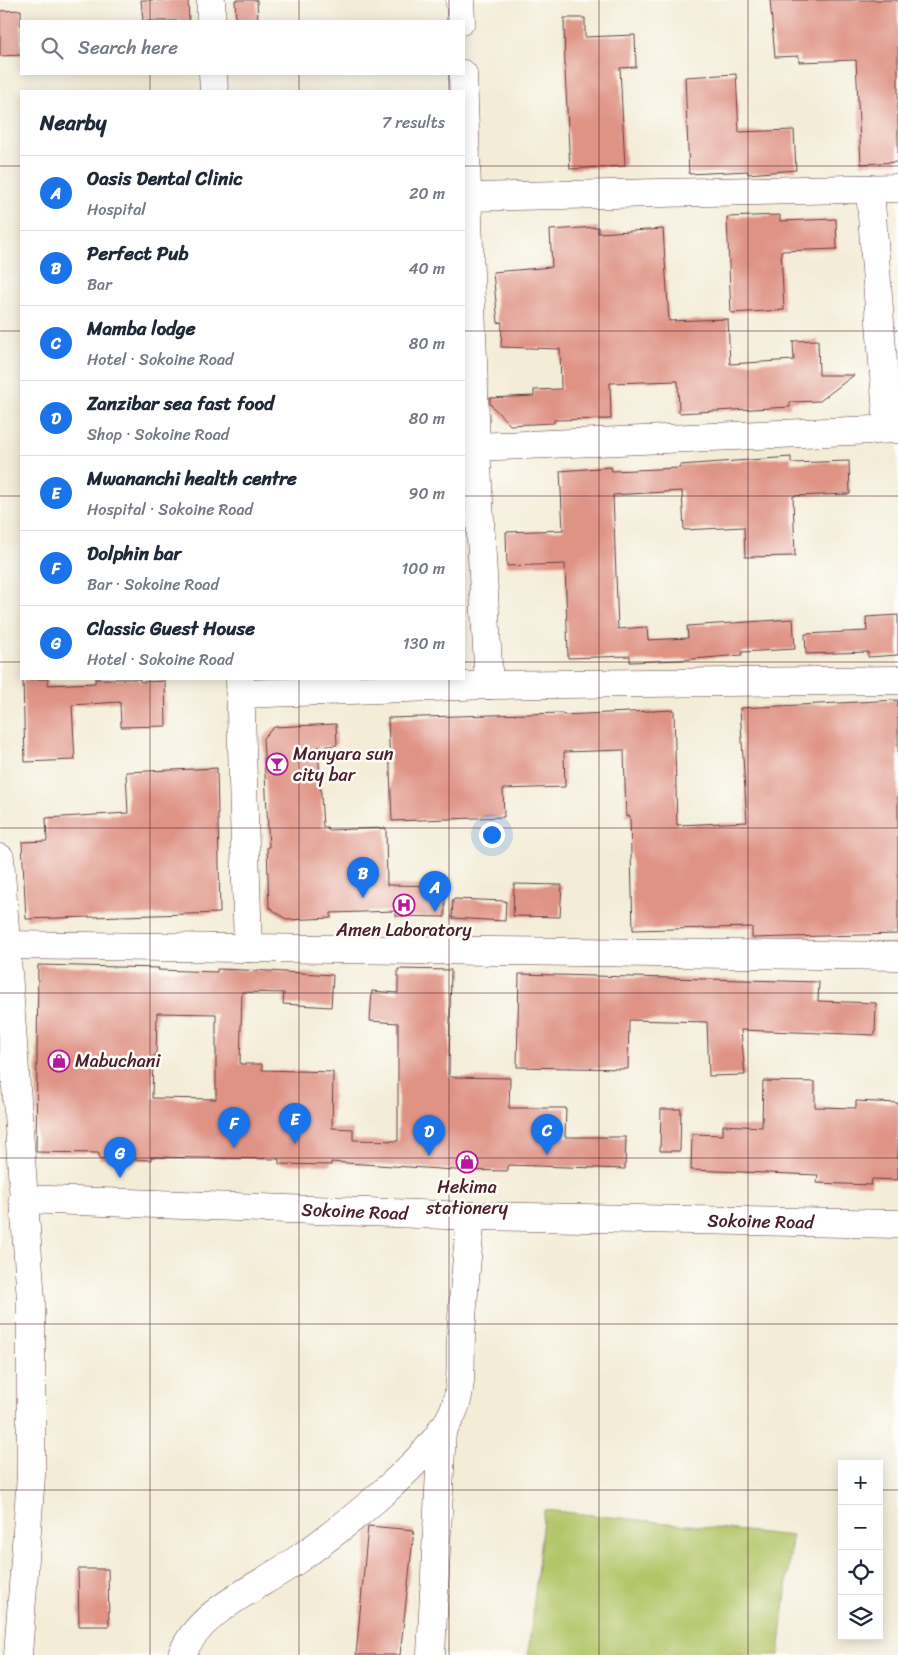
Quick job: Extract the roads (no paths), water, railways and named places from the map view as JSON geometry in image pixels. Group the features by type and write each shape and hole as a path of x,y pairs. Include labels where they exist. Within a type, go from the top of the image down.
{"street":[{"path":"211,0 211,20"},
{"path":"460,0 461,20"},
{"path":"213,75 214,90"},
{"path":"463,75 464,90"},
{"path":"465,123 476,447 489,685"},
{"path":"468,197 898,188"},
{"path":"476,447 893,429 870,189"},
{"path":"248,948 240,687 898,680"},
{"path":"0,858 31,1300 31,1475 18,1655"},
{"path":"6,945 898,956"},
{"name":"Sokoine Road","path":"23,1199 471,1216 898,1224"},
{"path":"182,1655 201,1626 228,1604 294,1562 370,1503 416,1461 442,1429 453,1412 459,1391 463,1302 471,1216"},
{"path":"431,1655 442,1429"}],"place":[{"name":"Manyara sun city bar","path":"277,764"},
{"name":"Perfect Pub","path":"363,898"},
{"name":"Amen Laboratory","path":"404,905"},
{"name":"Oasis Dental Clinic","path":"435,912"},
{"name":"Mabuchani","path":"59,1061"},
{"name":"Mwananchi health centre","path":"295,1144"},
{"name":"Dolphin bar","path":"234,1148"},
{"name":"Mamba lodge","path":"547,1155"},
{"name":"Zanzibar sea fast food","path":"429,1156"},
{"name":"Hekima stationery","path":"467,1162"},
{"name":"Classic Guest House","path":"120,1178"}]}
